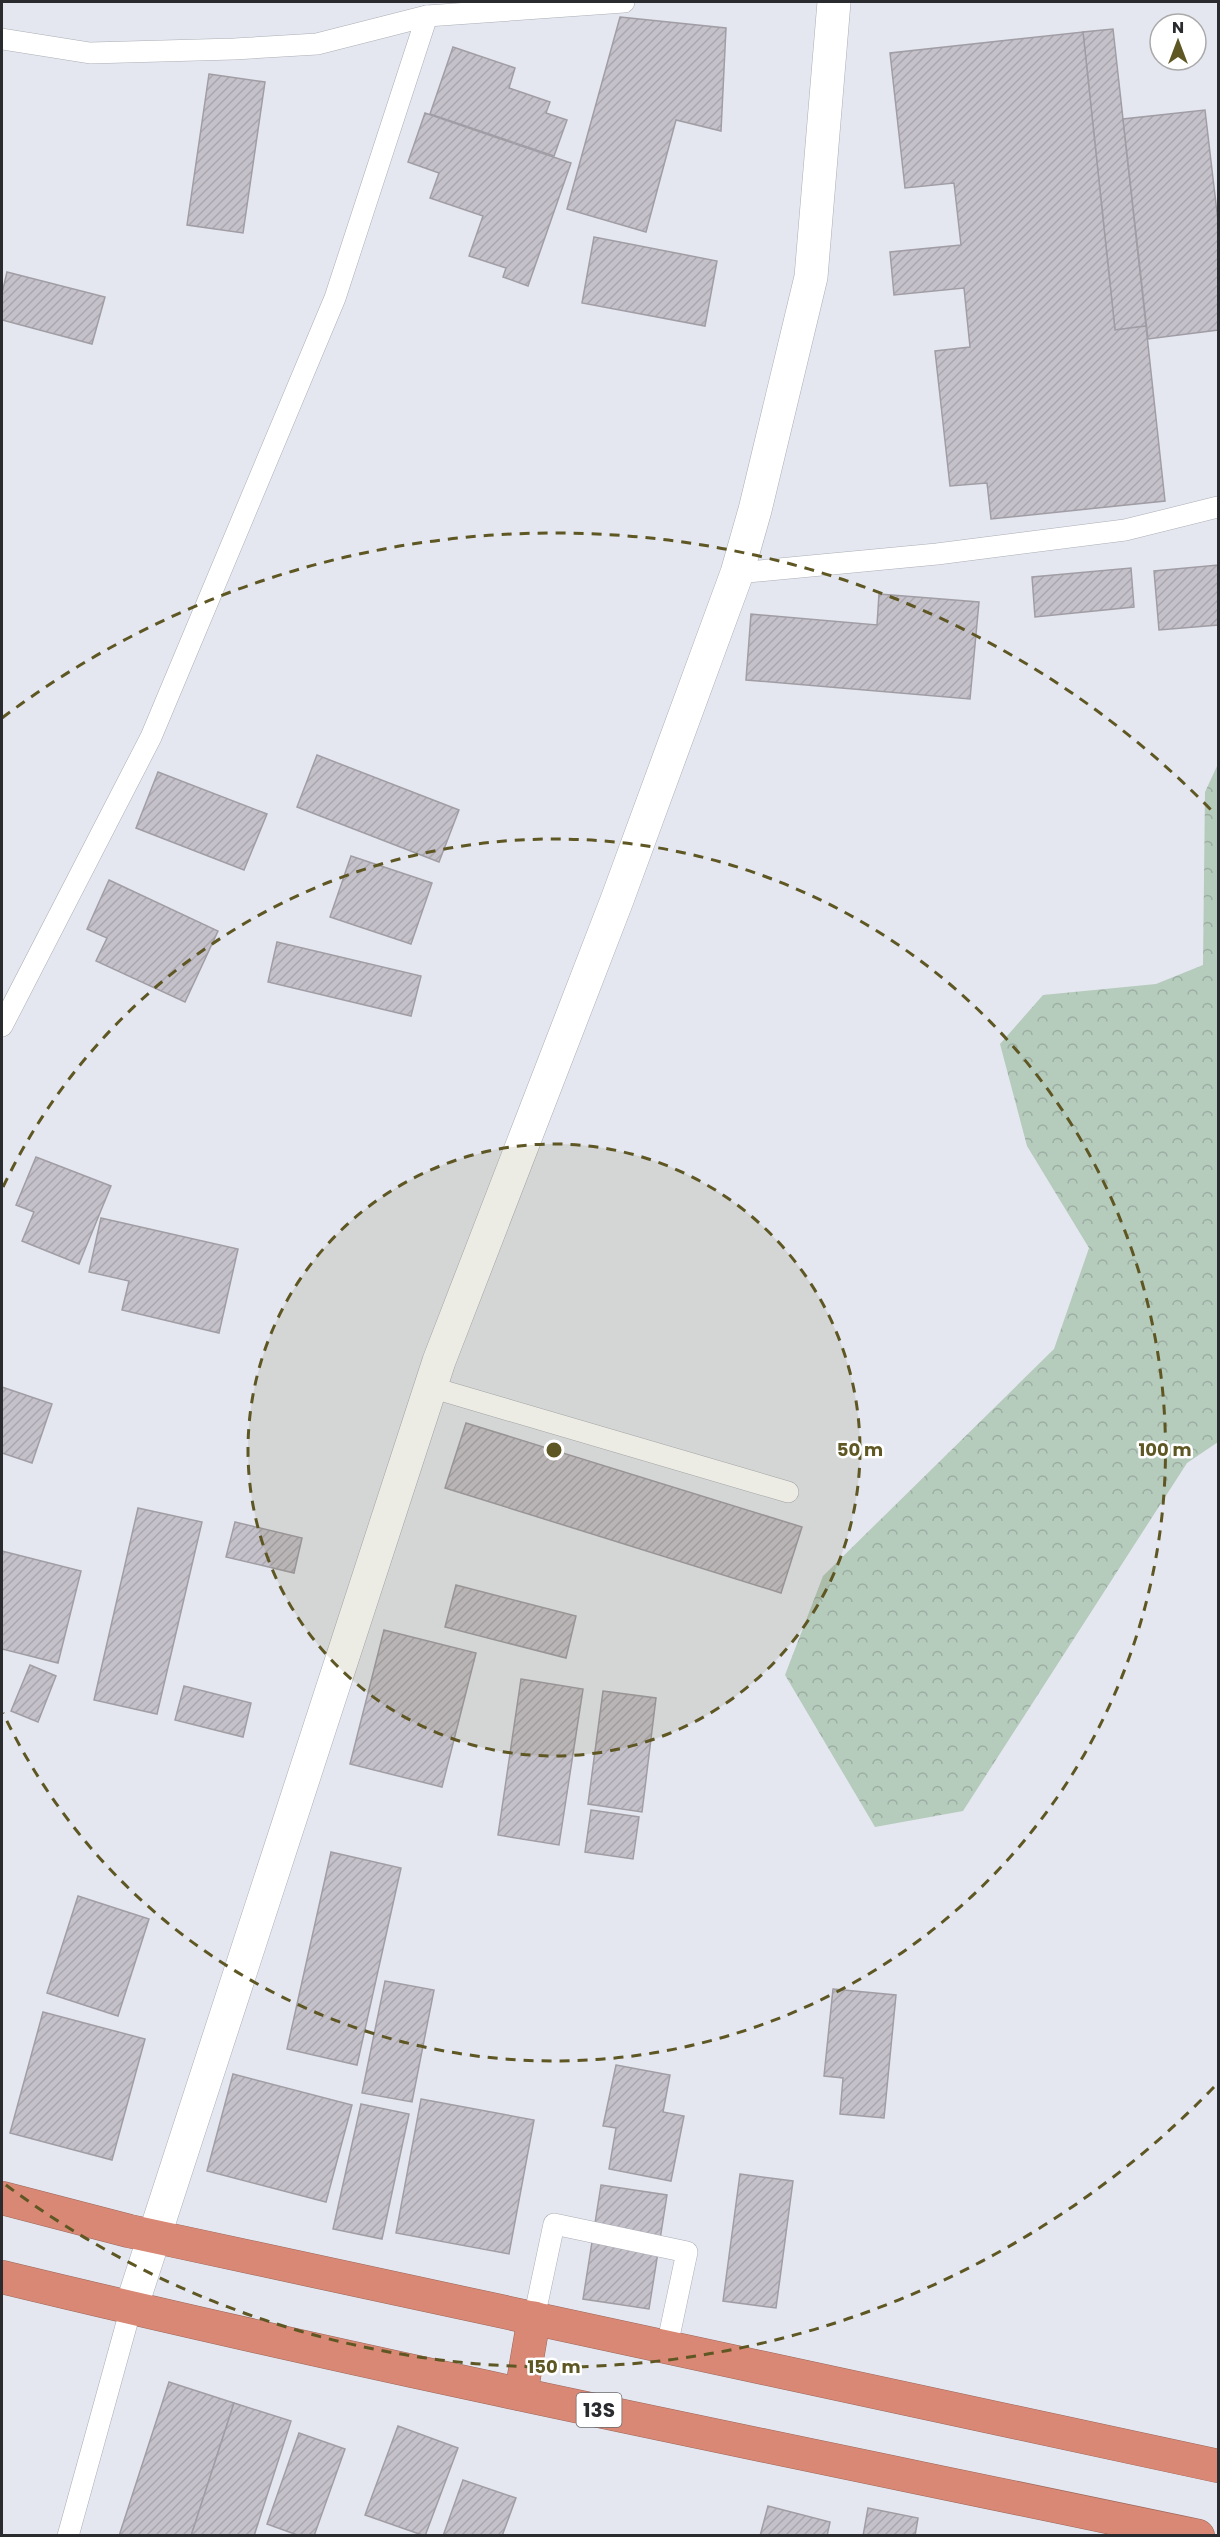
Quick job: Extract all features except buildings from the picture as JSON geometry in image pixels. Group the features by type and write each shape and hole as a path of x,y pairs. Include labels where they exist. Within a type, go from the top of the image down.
{"highway":[{"path":"2,2198 153,2235 1218,2466"},
{"name":"13S","path":"2,2277 131,2308 521,2394 1198,2535"},
{"path":"521,2394 534,2318"}],"street":[{"path":"131,2308 430,1387 617,900 736,573 755,510 811,277 834,2"}],"lane":[{"path":"2,39 90,53 234,49 317,44 427,16 624,2"},
{"path":"2,1026 151,737 335,298 427,16"},
{"path":"736,573 937,554 1125,530 1218,507"},
{"path":"430,1387 788,1492"},
{"path":"534,2318 554,2224 676,2249 687,2252 667,2346"},
{"path":"68,2535 131,2308"}],"green space":[{"path":"1218,764 1218,1442 1187,1463 963,1811 875,1827 785,1675 823,1576 1054,1349 1089,1248 1027,1146 1000,1044 1043,995 1156,984 1203,965 1205,792"}]}
